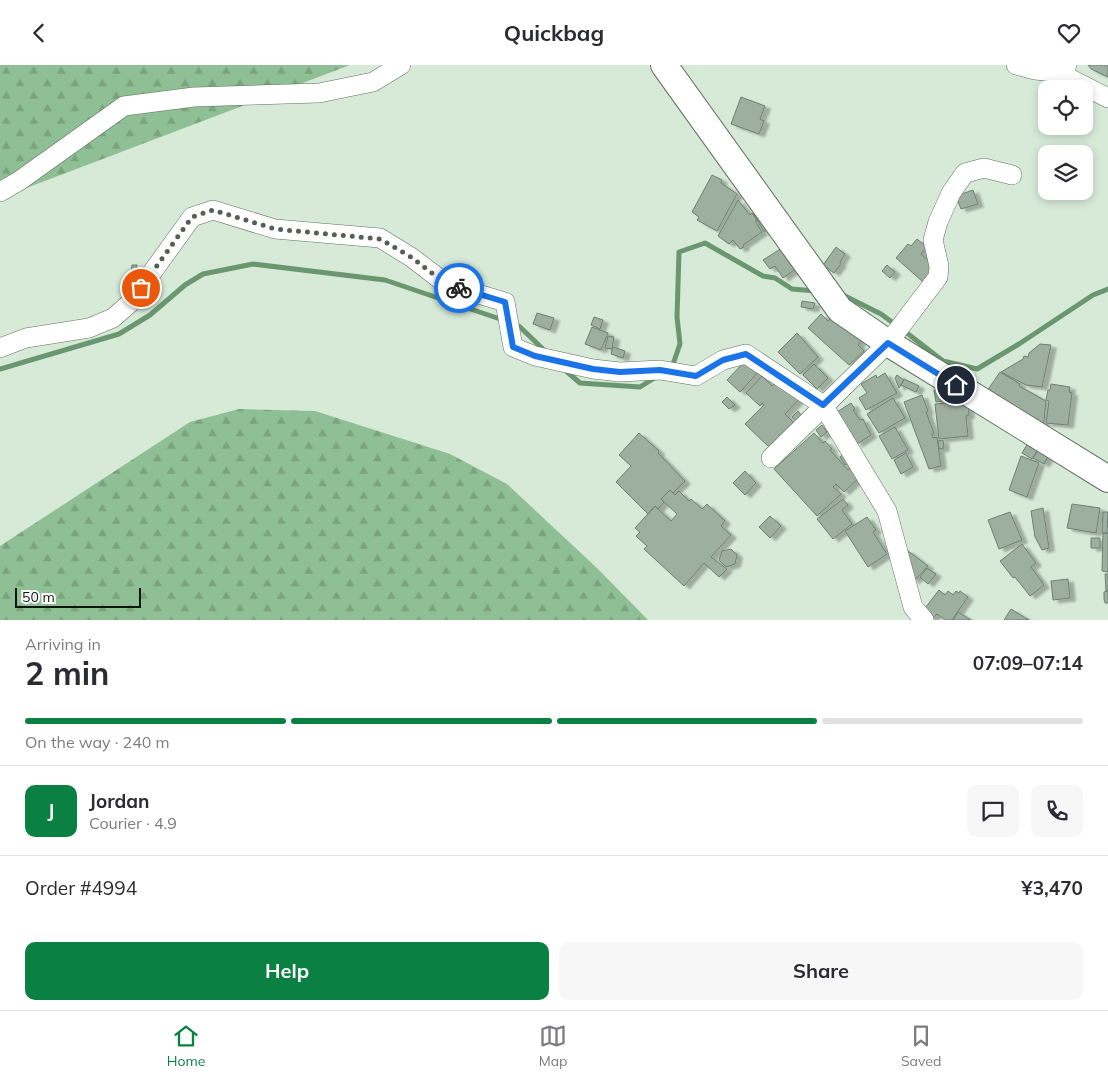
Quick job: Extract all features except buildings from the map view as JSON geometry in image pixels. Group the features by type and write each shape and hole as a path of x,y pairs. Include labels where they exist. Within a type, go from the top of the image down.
{"street":[{"path":"0,192 19,181 124,106 194,97 319,93 373,82 402,65"},
{"path":"664,65 840,310 888,343 1108,479"},
{"path":"1016,65 1035,70 1062,68 1108,98"},
{"path":"771,458 888,343 938,277 939,266 933,240 938,222 951,193 964,173 984,168 1012,175"},
{"path":"0,348 26,339 89,328 113,318 130,303 192,217 213,210 275,229 380,239 411,257 441,280 468,291 505,302 513,347 535,356 602,370 620,372 660,370 696,376 723,360 746,354 823,405 887,511 913,607 924,620"}],"green space":[{"path":"0,65 350,65 0,198"},
{"path":"239,409 315,411 450,454 507,484 598,569 648,620 0,620 0,546 190,422"}],"waterway":[{"path":"672,367 680,344 677,317 679,252 705,243 763,276 775,278 792,289 815,291"},
{"path":"0,369 119,334 150,315 185,285 203,274 253,264 385,280 503,320"},
{"path":"903,330 943,361 977,369 1019,344 1093,295 1108,289"},
{"path":"841,294 881,314 896,325"},
{"path":"513,324 519,326 546,352"},
{"path":"565,370 580,383 640,387 656,377"}],"way so far":[{"path":"141,288 192,217 213,210 275,229 380,239 411,257 441,280 459,288"}],"route":[{"path":"459,288 505,302 513,347 535,356 593,369 620,372 660,370 696,376 723,360 746,354 823,405 888,343 956,385"}]}
